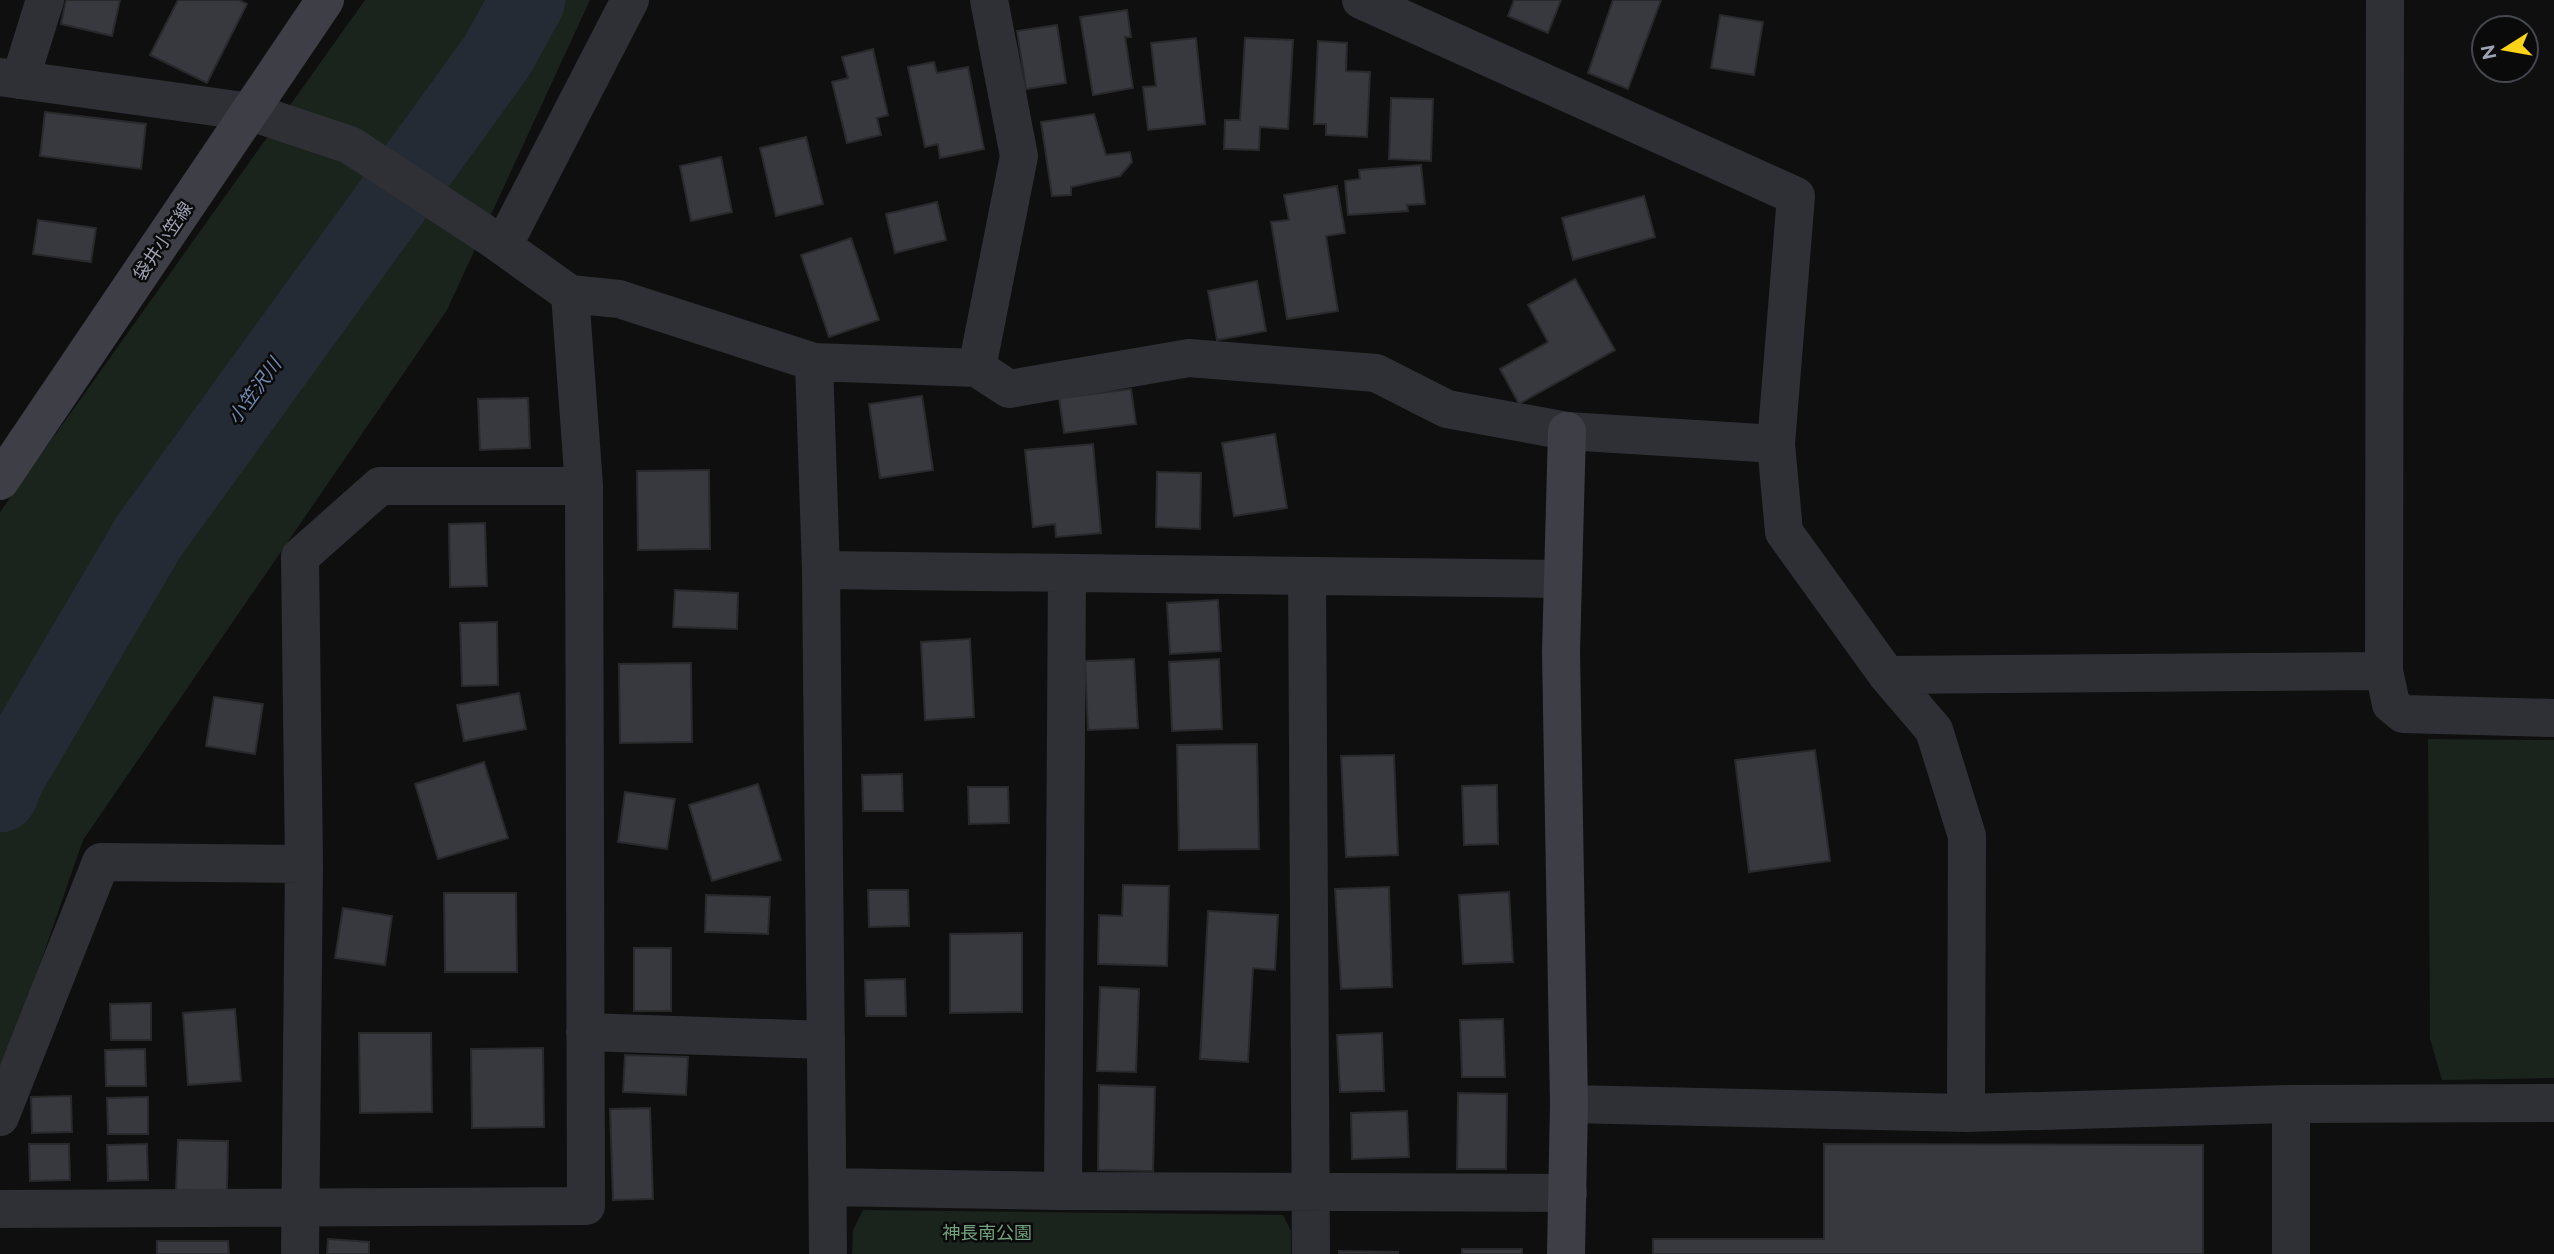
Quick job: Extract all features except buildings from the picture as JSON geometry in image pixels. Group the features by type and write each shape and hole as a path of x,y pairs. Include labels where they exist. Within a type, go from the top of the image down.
{"street":[{"path":"45,0 10,79 251,111 349,145 497,242 570,294 619,299 814,362 977,368 1009,389 1189,358 1376,373 1447,409 1567,431 1776,444"},
{"name":"袋井小笠線","path":"0,481 325,0"},
{"path":"497,242 630,0"},
{"path":"977,368 1019,156 989,0"},
{"path":"1361,0 1796,195 1776,444 1784,532 1887,675 1934,730 1967,836 1966,1113"},
{"path":"2385,0 2384,671 2391,704 2403,714 2554,719"},
{"path":"0,1209 586,1206 584,486 570,294"},
{"path":"814,362 821,570 828,1254"},
{"path":"1566,1254 1569,1104 1560,652 1567,431"},
{"path":"300,1254 304,864 300,557 380,486 584,486"},
{"path":"821,570 1562,579"},
{"path":"1063,1191 1067,573"},
{"path":"1307,576 1311,1254"},
{"path":"1887,675 2384,671"},
{"path":"0,1117 101,862 304,864"},
{"path":"586,1032 826,1040"},
{"path":"1569,1104 1966,1113 2291,1104 2554,1103"},
{"path":"2291,1104 2291,1254"},
{"path":"828,1187 1063,1191 1568,1192"}],"green space":[{"path":"365,0 590,0 447,310 83,840 0,1080 0,512"},
{"path":"2428,739 2554,740 2554,1078 2442,1080 2430,1039"},
{"name":"神長南公園","path":"863,1210 1283,1215 1291,1231 1291,1254 852,1254 853,1230"}],"waterway":[{"name":"小笠沢川","path":"0,795 9,774 149,536 497,56 528,0"}]}
